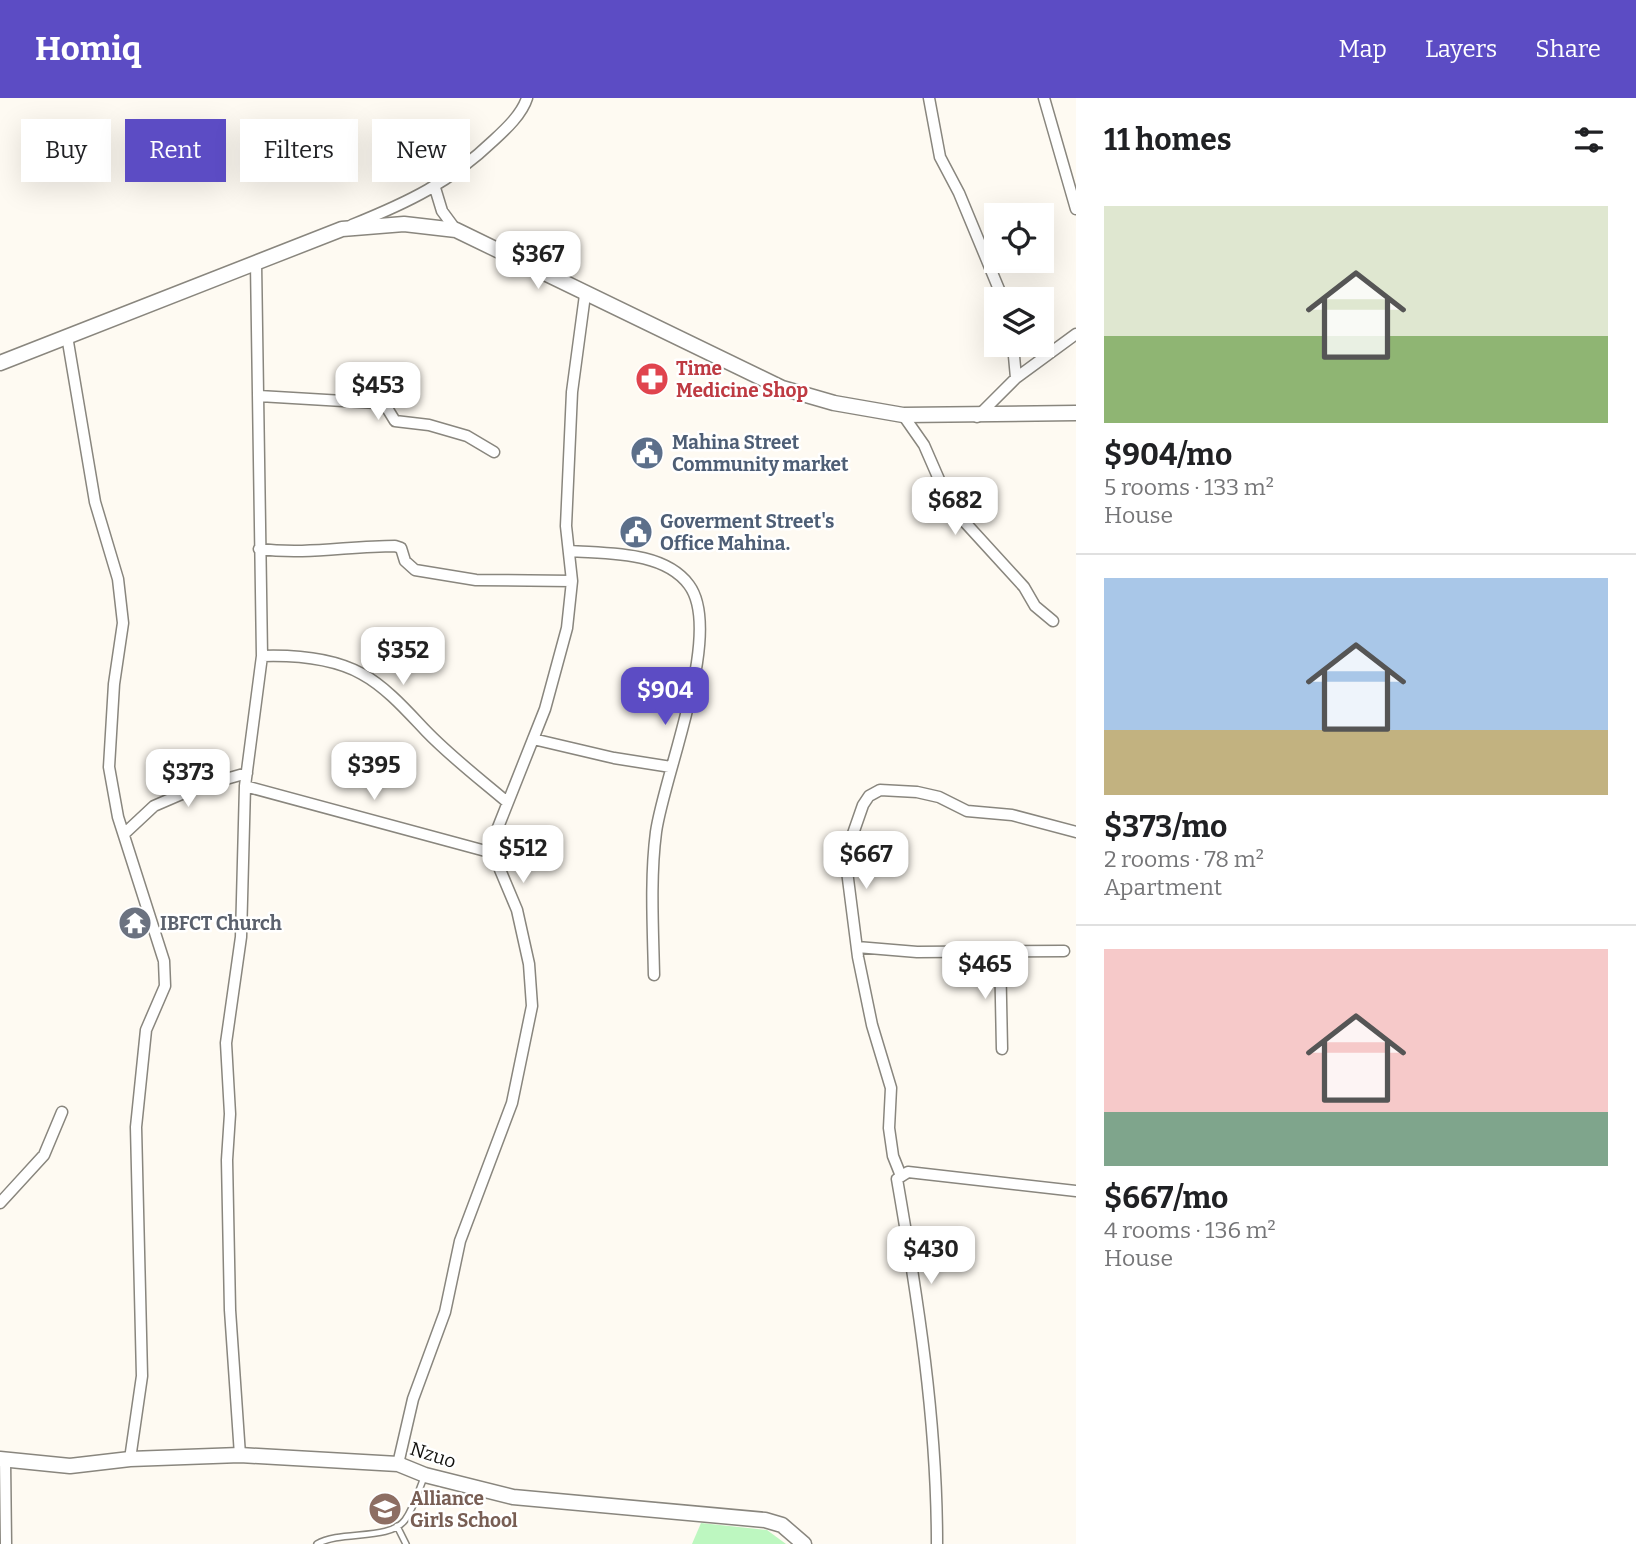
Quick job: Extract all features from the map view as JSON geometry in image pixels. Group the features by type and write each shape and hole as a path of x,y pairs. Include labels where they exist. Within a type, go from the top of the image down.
{"street":[{"path":"0,363 342,229 435,188 461,171 505,129 527,98"},
{"path":"929,98 940,157 959,192 998,287"},
{"path":"1044,98 1076,209"},
{"path":"435,188 442,211 456,230"},
{"path":"342,229 404,224 456,230 585,295 782,388 834,403 903,415 1076,413"},
{"path":"240,1455 230,1310 230,1114 226,1043 242,937 245,786 262,656 256,263"},
{"path":"398,1464 413,1399 445,1312 460,1241 512,1103 532,1006 529,964 517,909 493,853 493,840 545,709 567,628 572,580 566,526 572,392 585,295"},
{"path":"977,416 1016,378 1076,334"},
{"path":"67,335 94,502 118,579 122,623 114,684 109,767 124,834 164,961 165,986 146,1030 136,1127 142,1376 130,1459"},
{"path":"1014,357 1016,378"},
{"path":"259,396 377,403 387,408 395,421 429,425 467,436 494,452"},
{"path":"903,415 924,445 951,507 1024,587 1035,606 1053,621"},
{"path":"259,549 291,553 332,552 395,545 401,548 405,561 415,570 476,580 572,580"},
{"path":"570,551 647,560 673,570 688,584 698,600 702,623 690,698 656,832 654,975"},
{"path":"262,656 288,656 325,662 362,674 408,710 426,731 507,802"},
{"path":"533,739 614,758 671,766"},
{"path":"124,834 154,806 198,787 247,773"},
{"path":"245,786 493,853"},
{"path":"901,1176 892,1156 889,1128 891,1088 872,1025 857,947 847,871 848,848 854,826 869,796 880,790 916,792 939,797 974,813 1012,816 1076,832"},
{"path":"857,947 917,952 1064,951"},
{"path":"1000,951 1002,1049"},
{"path":"0,1203 44,1155 62,1112"},
{"path":"937,1544 932,1409 921,1319 897,1179 908,1172 1076,1191"},
{"name":"Nzuo","path":"2,1459 70,1466 130,1459 240,1455 398,1464 425,1475 513,1497 765,1520 782,1525 804,1544"},
{"path":"2,1459 6,1544"}],"lane":[{"path":"317,1544 331,1537 389,1531 404,1522 425,1475"},
{"path":"397,1526 406,1544"}],"green space":[{"path":"701,1523 767,1530 786,1544 692,1544"}],"place":[{"name":"Time Medicine Shop","path":"652,379"},
{"name":"Mahina Street Community market","path":"647,453"},
{"name":"Goverment Street's Office Mahina.","path":"636,532"},
{"name":"IBFCT Church","path":"135,923"},
{"name":"Alliance Girls School","path":"385,1509"}]}
